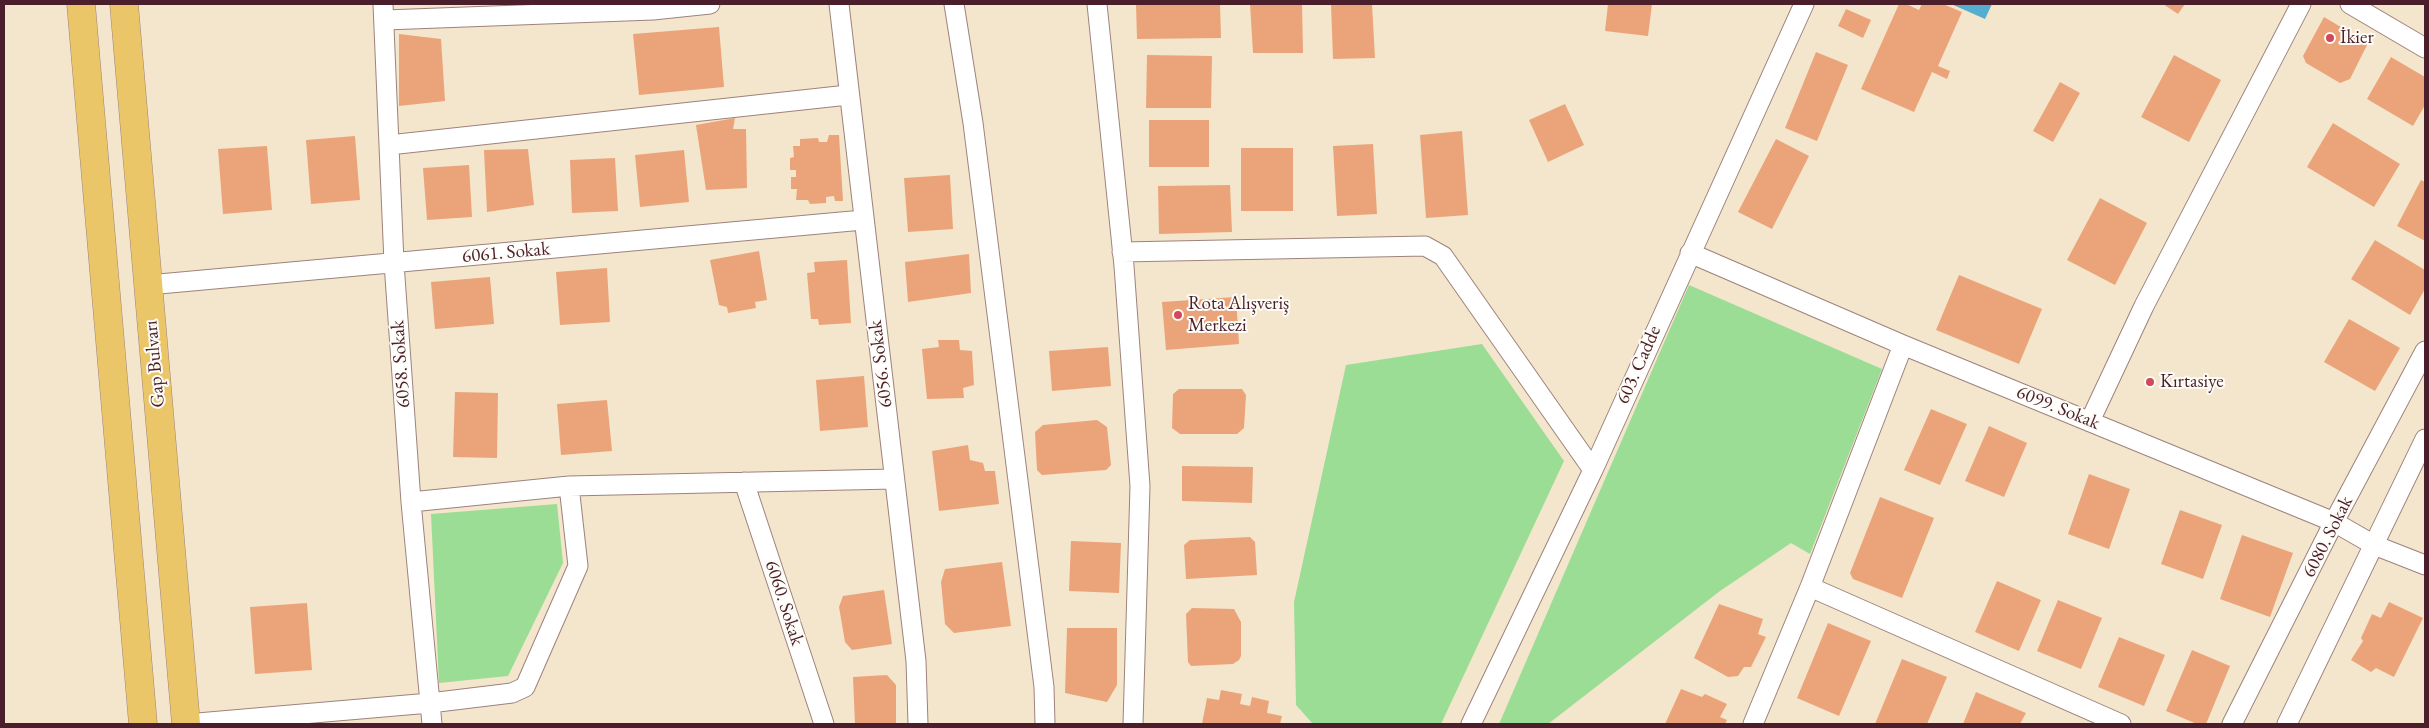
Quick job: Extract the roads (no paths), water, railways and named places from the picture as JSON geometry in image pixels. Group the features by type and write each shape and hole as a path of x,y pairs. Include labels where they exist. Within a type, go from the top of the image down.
{"highway":[{"path":"81,4 143,724"},
{"name":"Gap Bulvarı","path":"124,4 186,724"}],"street":[{"path":"384,12 653,10 710,4"},
{"name":"6056. Sokak","path":"839,4 848,95 916,661 918,724"},
{"path":"954,4 973,123 1030,568 1044,688 1044,724"},
{"path":"1097,4 1122,252 1140,486 1133,724"},
{"name":"603. Cadde","path":"1471,724 1593,470 1804,4"},
{"path":"2090,421 2144,306 2300,4"},
{"path":"2350,4 2425,48"},
{"name":"6058. Sokak","path":"384,12 394,263 411,502 432,724"},
{"path":"389,145 848,95"},
{"name":"6061. Sokak","path":"148,285 864,220"},
{"path":"1122,252 1425,246 1443,256 1593,470"},
{"name":"6099. Sokak","path":"1690,253 1903,345 2334,522 2374,545 2425,565"},
{"path":"1753,724 1810,587 1903,345"},
{"name":"6080. Sokak","path":"2232,724 2334,522 2425,351"},
{"path":"2287,724 2425,439"},
{"path":"411,502 569,486 894,479"},
{"name":"6060. Sokak","path":"744,482 824,724"},
{"path":"186,724 430,703 512,693 525,687 578,566 569,486"},
{"path":"1810,587 2121,724"}],"water":[{"path":"1951,4 1992,4 1985,19"}],"place":[{"name":"İkier","path":"2330,38"},
{"name":"Rota Alışveriş Merkezi","path":"1178,315"},
{"name":"Kırtasiye","path":"2150,382"}]}
